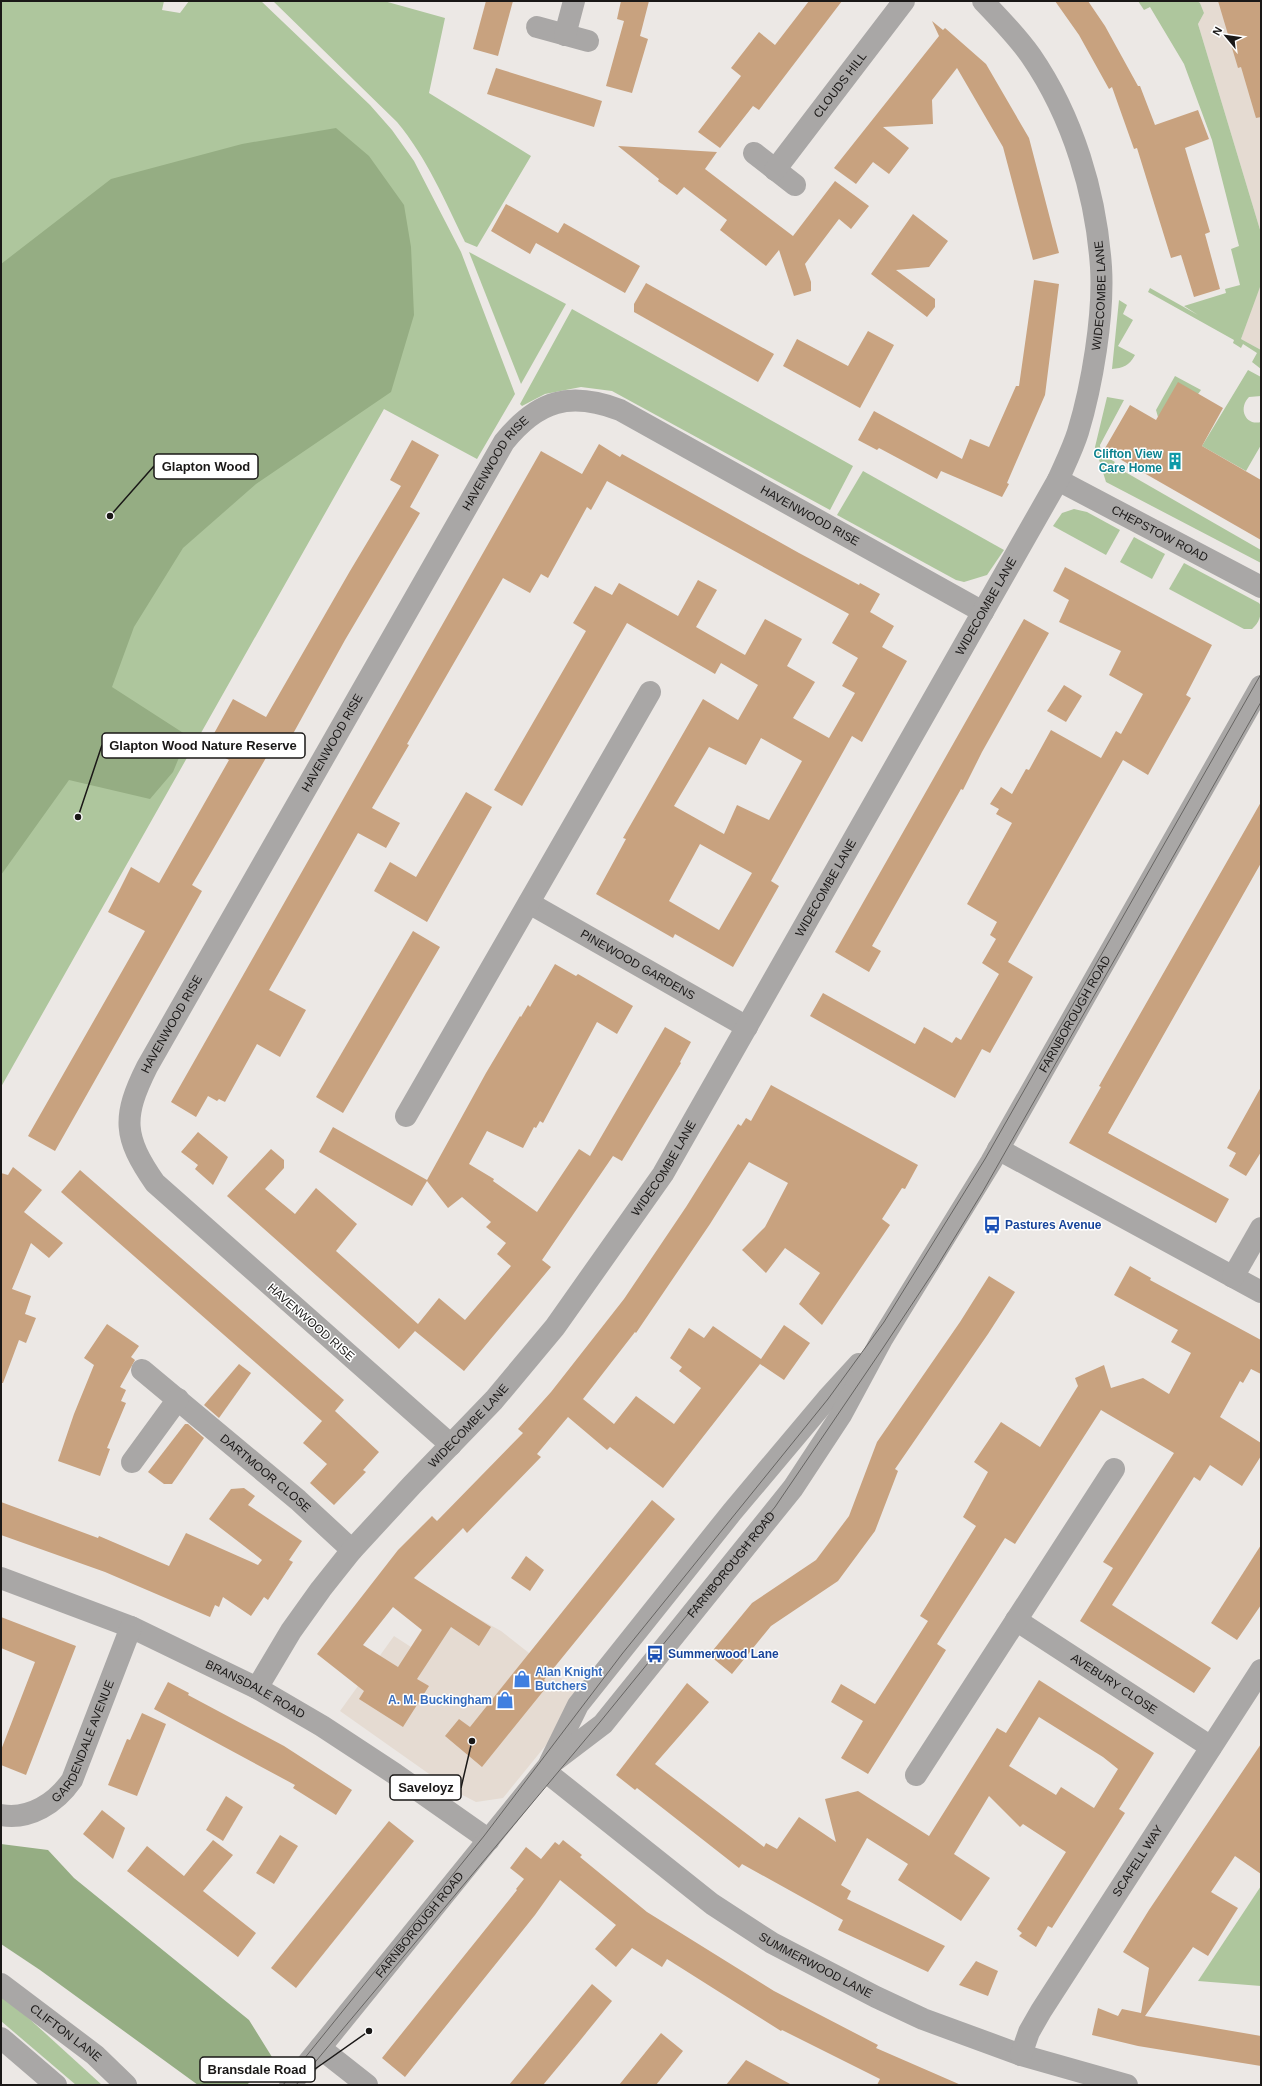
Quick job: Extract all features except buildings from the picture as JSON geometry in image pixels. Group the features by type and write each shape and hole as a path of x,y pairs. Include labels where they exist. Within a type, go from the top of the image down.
{"street":[{"path":"565,35 574,1"},
{"name":"CLOUDS HILL","path":"776,170 904,1"},
{"name":"WIDECOMBE LANE","path":"257,1688 291,1631 321,1588 352,1550 494,1400 545,1339 663,1174 1058,480 1078,432 1090,377 1099,323 1101,268 1096,234 1081,161 1067,122 1031,56 1004,23 983,1"},
{"path":"537,27 588,41"},
{"path":"754,153 795,185"},
{"name":"HAVENWOOD RISE","path":"451,1445 155,1183 138,1159 130,1135 129,1110 137,1087 147,1067 504,442 517,426 534,413 558,403 578,399 606,404 627,414 983,612"},
{"name":"CHEPSTOW ROAD","path":"1058,480 1261,587"},
{"name":"FARNBOROUGH ROAD","path":"547,1768 603,1724 793,1488 841,1415 882,1339 998,1149 1261,686"},
{"path":"406,1116 650,692"},
{"name":"PINEWOOD GARDENS","path":"529,903 747,1027"},
{"path":"998,1149 1261,1292"},
{"path":"1233,1277 1261,1228"},
{"name":"FARNBOROUGH ROAD","path":"290,2085 547,1768 578,1705 751,1489 827,1399 882,1339"},
{"name":"DARTMOOR CLOSE","path":"142,1370 298,1500 352,1550"},
{"path":"132,1462 178,1399"},
{"path":"916,1775 1114,1469"},
{"name":"BRANSDALE ROAD","path":"1,1578 131,1627 257,1688 322,1726 395,1774 489,1840"},
{"name":"AVEBURY CLOSE","path":"1016,1620 1211,1747"},
{"name":"GARDENDALE AVENUE","path":"1,1815 14,1817 37,1811 50,1804 63,1793 72,1780 131,1627"},
{"name":"SCAFELL WAY","path":"1021,2055 1029,2032 1041,2011 1261,1670"},
{"name":"SUMMERWOOD LANE","path":"547,1768 712,1904 772,1943 876,1997 923,2019 1021,2055 1127,2085"},
{"name":"CLIFTON LANE","path":"1,1984 95,2055 126,2085"},
{"path":"1,2038 56,2085"},
{"path":"320,2048 368,2085"}],"shaded area":[{"path":"1197,1 1261,1 1261,233 1198,24 1204,13 1200,3"},
{"path":"1261,280 1261,350 1241,339"},
{"path":"465,1611 501,1631 585,1697 503,1798 476,1802 449,1788 340,1711 394,1636 411,1647 432,1613"}],"green space":[{"path":"1,1 164,1 162,10 180,13 189,1 261,1 370,105 392,130 414,161 461,252 515,394 477,459 384,409 1,1087"},
{"path":"273,1 384,1 445,18 429,93 531,156 477,247 465,242 426,165 408,136 397,122"},
{"path":"1138,1 1197,1 1200,3 1204,13 1198,24 1261,233 1260,287 1241,339 1261,350 1261,369 1252,362 1257,353 1243,344 1241,348 1233,343 1234,340 1148,292 1150,288 1198,315 1184,306 1226,293 1225,289 1240,285 1231,249 1239,246 1212,140 1184,64 1150,7 1144,10"},
{"path":"336,128 369,156 404,205 411,247 414,315 391,392 256,484 183,548 134,627 112,687 188,736 173,772 150,799 69,780 1,875 1,264 111,179 242,144"},
{"path":"469,252 566,304 521,384"},
{"path":"1119,300 1127,305 1123,314 1133,320 1118,346 1135,355 1125,366 1112,369"},
{"path":"572,309 853,466 830,510 612,391 581,387 545,394 522,406 520,404"},
{"path":"1248,370 1261,377 1261,396 1249,397 1244,406 1244,411 1247,419 1255,423 1261,422 1261,445 1246,471 1202,446"},
{"path":"1175,376 1201,390 1198,394 1158,417 1156,410"},
{"path":"1107,397 1124,400 1100,445 1101,454 1115,462 1113,465 1261,550 1261,563 1106,482 1095,447"},
{"path":"863,471 1004,550 987,575 964,582 956,580 837,515"},
{"path":"1074,509 1087,512 1120,530 1106,555 1053,526 1062,513"},
{"path":"1134,537 1165,554 1152,579 1120,562"},
{"path":"1184,563 1259,603 1261,606 1260,615 1255,626 1252,629 1244,629 1169,589"},
{"path":"1,1844 48,1850 74,1878 249,2020 272,2057 247,2085 198,2085 40,1970 1,1944"},
{"path":"1261,1886 1261,1986 1198,1981"},
{"path":"1,1993 102,2085 76,2085 1,2021"}],"tram line":[{"path":"283,2085 484,1836 622,1654 828,1399 884,1322 985,1159 1261,674"},
{"path":"296,2085 600,1722 775,1507 936,1268 982,1193 1261,702"}],"place":[{"name":"Clifton View Care Home","path":"1175,461"},
{"name":"Glapton Wood","path":"110,516"},
{"name":"Glapton Wood Nature Reserve","path":"78,817"},
{"name":"Pastures Avenue","path":"992,1225"},
{"name":"Summerwood Lane","path":"655,1654"},
{"name":"Alan Knight Butchers","path":"522,1679"},
{"name":"A. M. Buckingham","path":"505,1700"},
{"name":"Saveloyz","path":"472,1741"},
{"name":"Bransdale Road","path":"369,2031"}]}
